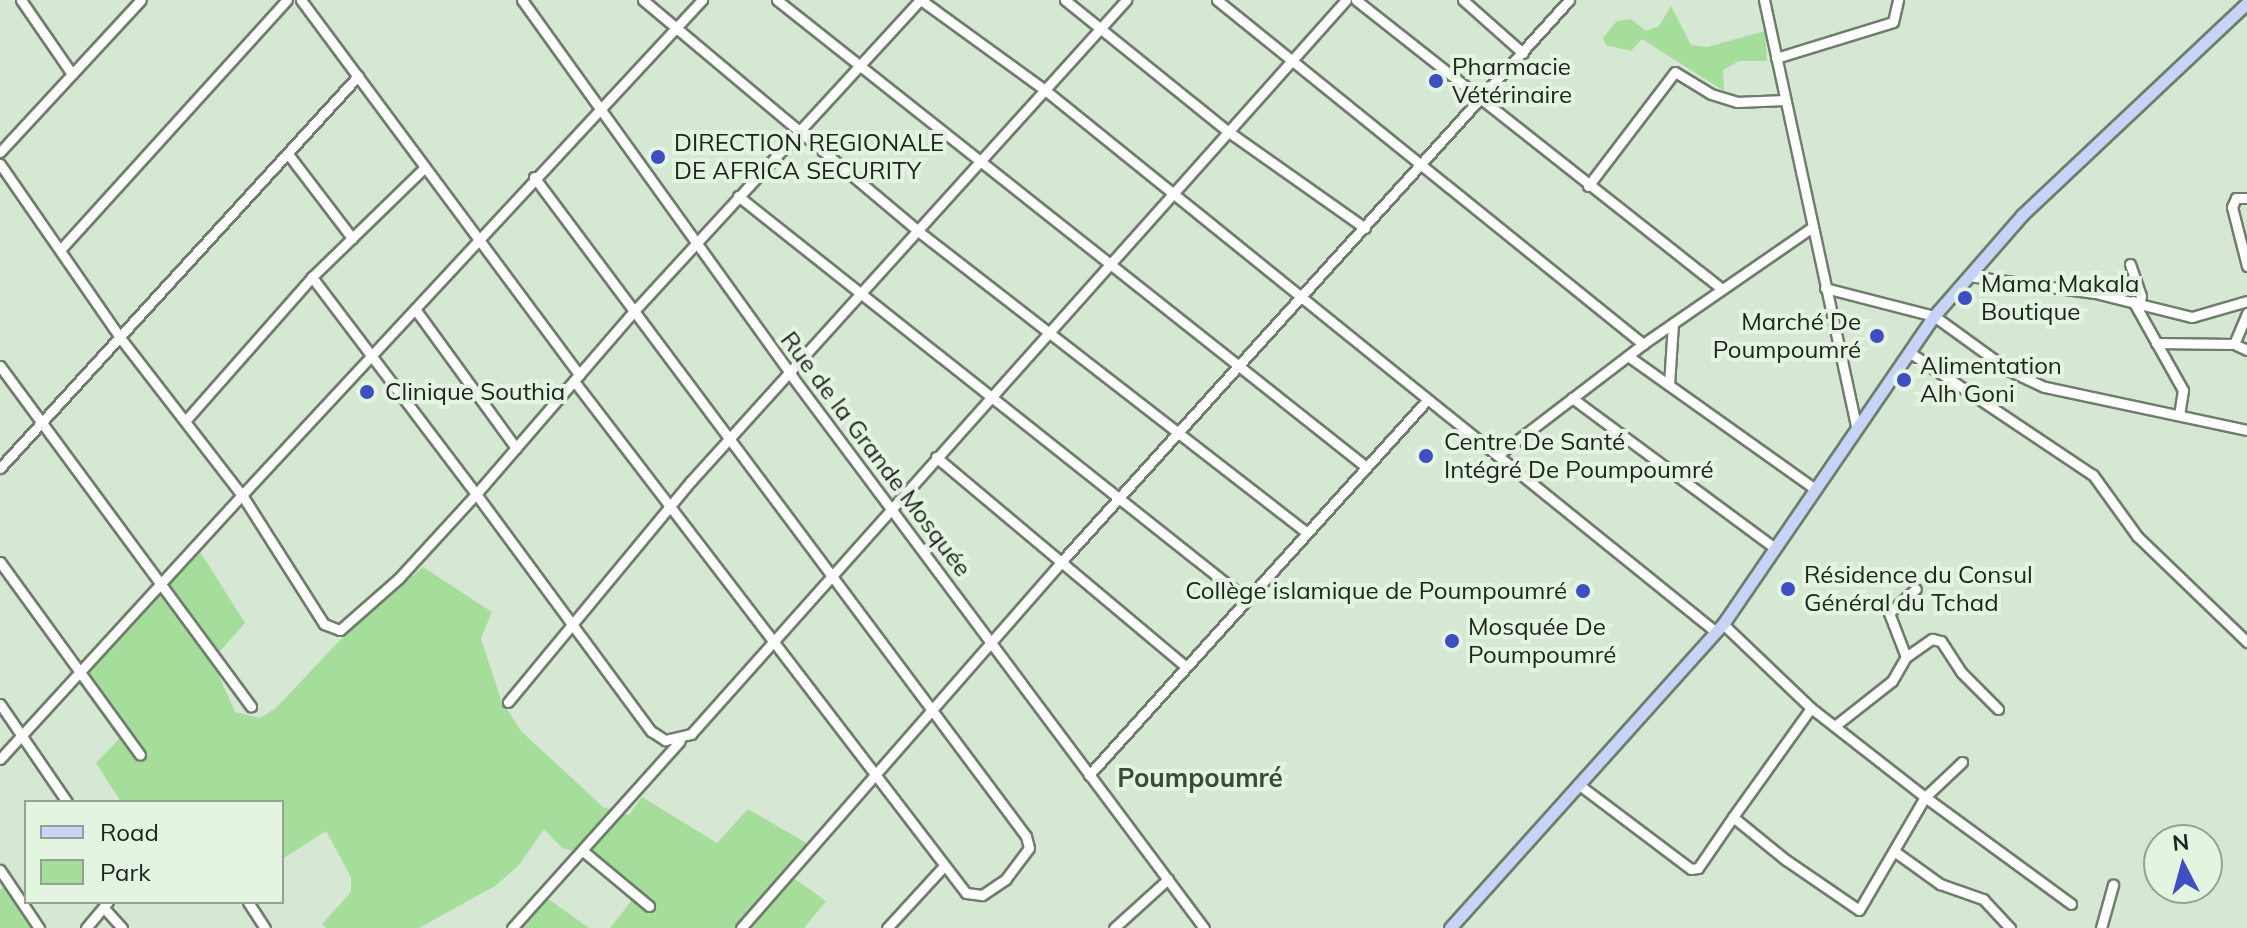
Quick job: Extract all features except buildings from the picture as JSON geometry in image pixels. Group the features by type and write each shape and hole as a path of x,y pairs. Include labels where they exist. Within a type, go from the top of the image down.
{"main road":[{"path":"1450,928 1719,628 1934,316 2022,215 2247,3"}],"street":[{"path":"21,0 72,74"},
{"path":"0,152 141,0"},
{"path":"61,249 287,0"},
{"path":"301,0 477,237 576,378 943,867 966,893 982,895 1006,879 1029,848 1026,836 834,572 534,177"},
{"name":"Rue de la Grande Mosquée","path":"522,0 791,375 1204,928"},
{"path":"643,0 918,231 1049,329 1177,434 1306,532"},
{"path":"0,759 163,585 477,237 702,0"},
{"path":"777,0 1365,466"},
{"path":"0,164 122,340 242,495 324,624 340,630 399,578 634,311 858,64 921,0 1045,90 1498,455 1719,628 1811,708 1925,797 2071,904"},
{"path":"1065,0 1226,130 1365,228"},
{"path":"508,702 671,505 864,295 1126,0"},
{"path":"1217,0 1643,344"},
{"path":"512,928 774,640 1290,57 1346,0"},
{"path":"1356,0 1480,102 1722,289"},
{"path":"1463,0 1523,53"},
{"path":"741,928 1062,561 1569,0"},
{"path":"1764,0 1856,426"},
{"path":"1776,58 1893,22 1898,0"},
{"path":"1588,186 1675,72 1711,94 1737,102 1785,100"},
{"path":"0,468 122,340 358,76"},
{"path":"288,154 352,238"},
{"path":"186,420 312,277 424,168"},
{"path":"738,196 992,394 1118,500 1246,599"},
{"path":"2247,198 2236,198 2232,207 2247,266"},
{"path":"1498,455 1643,344 1811,228"},
{"path":"2130,264 2141,296 2136,302"},
{"path":"1969,276 2136,302 2200,317 2247,301"},
{"path":"312,277 651,731 665,740 680,741"},
{"path":"1825,288 1934,316 2025,379 2066,393 2247,430"},
{"path":"2136,302 2183,390 2179,414"},
{"path":"415,309 516,448"},
{"path":"2234,344 2247,313"},
{"path":"1669,385 1673,323"},
{"path":"2156,343 2234,344 2247,350"},
{"path":"1909,352 2093,475 2137,536 2247,642"},
{"path":"1628,356 1814,488"},
{"path":"0,366 251,707"},
{"path":"1572,398 1775,548"},
{"path":"1089,775 1428,399"},
{"path":"936,457 1185,666"},
{"path":"0,562 83,670 140,755"},
{"path":"1906,657 1889,613 1916,589"},
{"path":"1836,725 1892,681 1906,657 1927,640 1941,641 1962,673 1998,709"},
{"path":"0,704 66,800"},
{"path":"1578,784 1691,869 1698,868 1811,708"},
{"path":"1733,817 1859,910 1925,797 1962,762"},
{"path":"583,851 649,906"},
{"path":"1894,851 1940,884 1983,899 2010,928"},
{"path":"887,928 943,867"},
{"path":"0,870 39,928"},
{"path":"1114,928 1168,879"},
{"path":"2101,928 2113,885"},
{"path":"249,904 265,928"},
{"path":"86,928 106,905 122,928"}],"green space":[{"path":"1671,6 1691,45 1707,47 1765,31 1767,61 1739,61 1723,70 1724,91 1642,39 1631,51 1606,45 1603,38 1617,21 1631,19 1646,31 1659,26"},
{"path":"197,547 245,623 212,660 235,712 260,718 276,708 362,617 423,567 492,612 481,638 501,700 521,731 603,807 629,815 642,797 717,843 748,809 815,848 792,877 826,901 804,928 610,928 636,895 577,852 562,848 544,829 519,865 495,886 419,928 326,928 322,924 351,892 351,877 326,831 284,858 284,800 120,800 96,763 119,739 70,671"},
{"path":"6,885 39,928 0,928 0,890"},
{"path":"547,898 589,928 520,928"}],"place":[{"name":"Pharmacie Vétérinaire","path":"1436,81"},
{"name":"DIRECTION REGIONALE DE AFRICA SECURITY","path":"658,157"},
{"name":"Mama Makala Boutique","path":"1965,298"},
{"name":"Marché De Poumpoumré","path":"1877,336"},
{"name":"Alimentation Alh Goni","path":"1904,380"},
{"name":"Clinique Southia","path":"367,392"},
{"name":"Centre De Santé Intégré De Poumpoumré","path":"1426,456"},
{"name":"Résidence du Consul Général du Tchad","path":"1788,589"},
{"name":"Collège islamique de Poumpoumré","path":"1583,591"},
{"name":"Mosquée De Poumpoumré","path":"1452,641"}],"district":[{"name":"Poumpoumré","path":"1200,778"}]}
